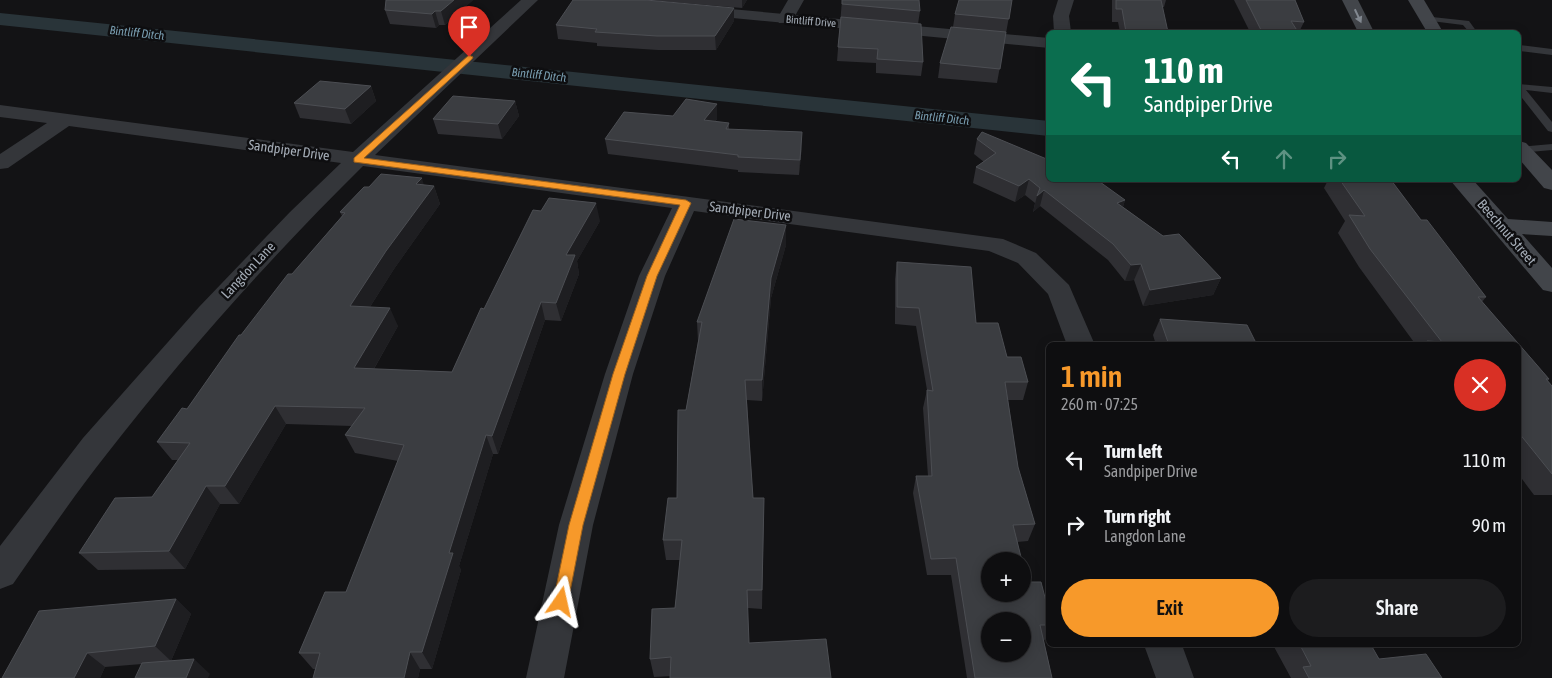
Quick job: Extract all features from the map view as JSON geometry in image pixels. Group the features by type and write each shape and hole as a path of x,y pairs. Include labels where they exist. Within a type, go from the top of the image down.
{"main road":[{"path":"1350,0 1365,30"},
{"path":"1416,0 1431,25"},
{"path":"1521,149 1552,183"},
{"name":"Beechnut Street","path":"1463,182 1552,284"},
{"path":"1501,226 1552,229"}],"street":[{"name":"Langdon Lane","path":"0,573 94,447 208,313 298,217 530,0"},
{"path":"785,19 796,0"},
{"path":"1064,30 1062,16 1066,0"},
{"name":"Bintliff Drive","path":"679,10 1046,43"},
{"name":"Sandpiper Drive","path":"0,111 994,244 1028,258 1060,291 1080,342"},
{"path":"0,163 67,119"},
{"path":"545,678 576,525 619,374 652,276 686,203"},
{"path":"1164,647 1175,678"}],"lane":[{"path":"1431,25 1466,23 1471,30"},
{"path":"1521,48 1552,52"},
{"path":"1521,88 1552,90"},
{"path":"1521,90 1552,129"},
{"path":"1521,148 1552,147"}],"building":[{"path":"386,0 454,0 441,11 435,11 432,14 385,10"},
{"path":"573,0 646,0 734,8 715,36 657,36 595,32 597,29 556,25"},
{"path":"842,0 919,0 920,11 842,4"},
{"path":"959,0 1012,0 1009,19 955,14"},
{"path":"1116,0 1161,0 1168,30 1126,30 1122,9 1116,9"},
{"path":"1246,0 1295,0 1304,22 1291,21 1297,30 1261,30"},
{"path":"841,17 921,24 923,62 877,59 878,49 838,47"},
{"path":"951,27 1006,32 1000,69 940,63"},
{"path":"320,81 371,86 345,109 294,103"},
{"path":"453,96 515,101 498,124 433,119"},
{"path":"686,99 717,104 704,120 729,123 726,129 802,132 800,160 738,157 738,155 605,139 624,112 673,116"},
{"path":"982,132 1046,159 1046,182 1100,182 1125,200 1117,203 1163,236 1179,234 1221,278 1150,290 1141,264 1131,265 1113,244 1044,190 1037,196 1040,188 1029,179 1019,186 976,167 996,153 977,139"},
{"path":"381,174 422,178 416,184 434,186 386,251 350,306 390,308 354,368 452,372 481,308 484,309 533,210 541,211 549,198 596,203 566,255 575,255 556,303 541,302 492,436 486,435 449,553 453,553 422,652 410,652 404,678 313,678 320,653 299,653 325,592 346,592 404,445 345,435 365,408 275,406 225,486 206,486 169,551 79,553 115,498 152,497 190,443 157,442 182,408 187,409 239,335 241,335 288,274 292,274 345,213 340,212 364,187 369,187"},
{"path":"1341,182 1392,182 1421,220 1427,220 1486,297 1478,297 1517,342 1442,342 1370,249 1349,215 1365,216"},
{"path":"734,219 786,225 771,278 762,380 745,380 753,498 764,498 762,590 747,590 749,643 826,639 831,678 670,678 671,657 650,659 652,609 675,608 682,540 663,540 668,498 677,498 678,410 686,410 702,322 697,322"},
{"path":"897,262 971,267 976,323 998,323 1007,357 1021,357 1028,382 1005,382 1018,467 1035,524 1013,525 1020,552 981,552 981,602 1031,602 1031,582 1041,582 1046,601 1046,625 1040,625 1052,678 975,678 956,558 931,559 916,476 932,476 927,390 933,391 919,308 897,307"},
{"path":"1160,319 1247,325 1256,342 1168,342"},
{"path":"1521,347 1549,379 1546,379 1552,386 1552,474 1521,435"},
{"path":"176,599 155,646 87,653 74,678 2,678 39,611"},
{"path":"1301,647 1372,647 1379,659 1426,654 1442,678 1309,678 1303,667 1311,666"},
{"path":"194,659 186,678 135,678 142,663"}],"waterway":[{"name":"Bintliff Ditch","path":"0,19 1046,129"}],"route":[{"path":"469,57 357,160 686,203 652,276 619,374 576,525 561,602"}]}
